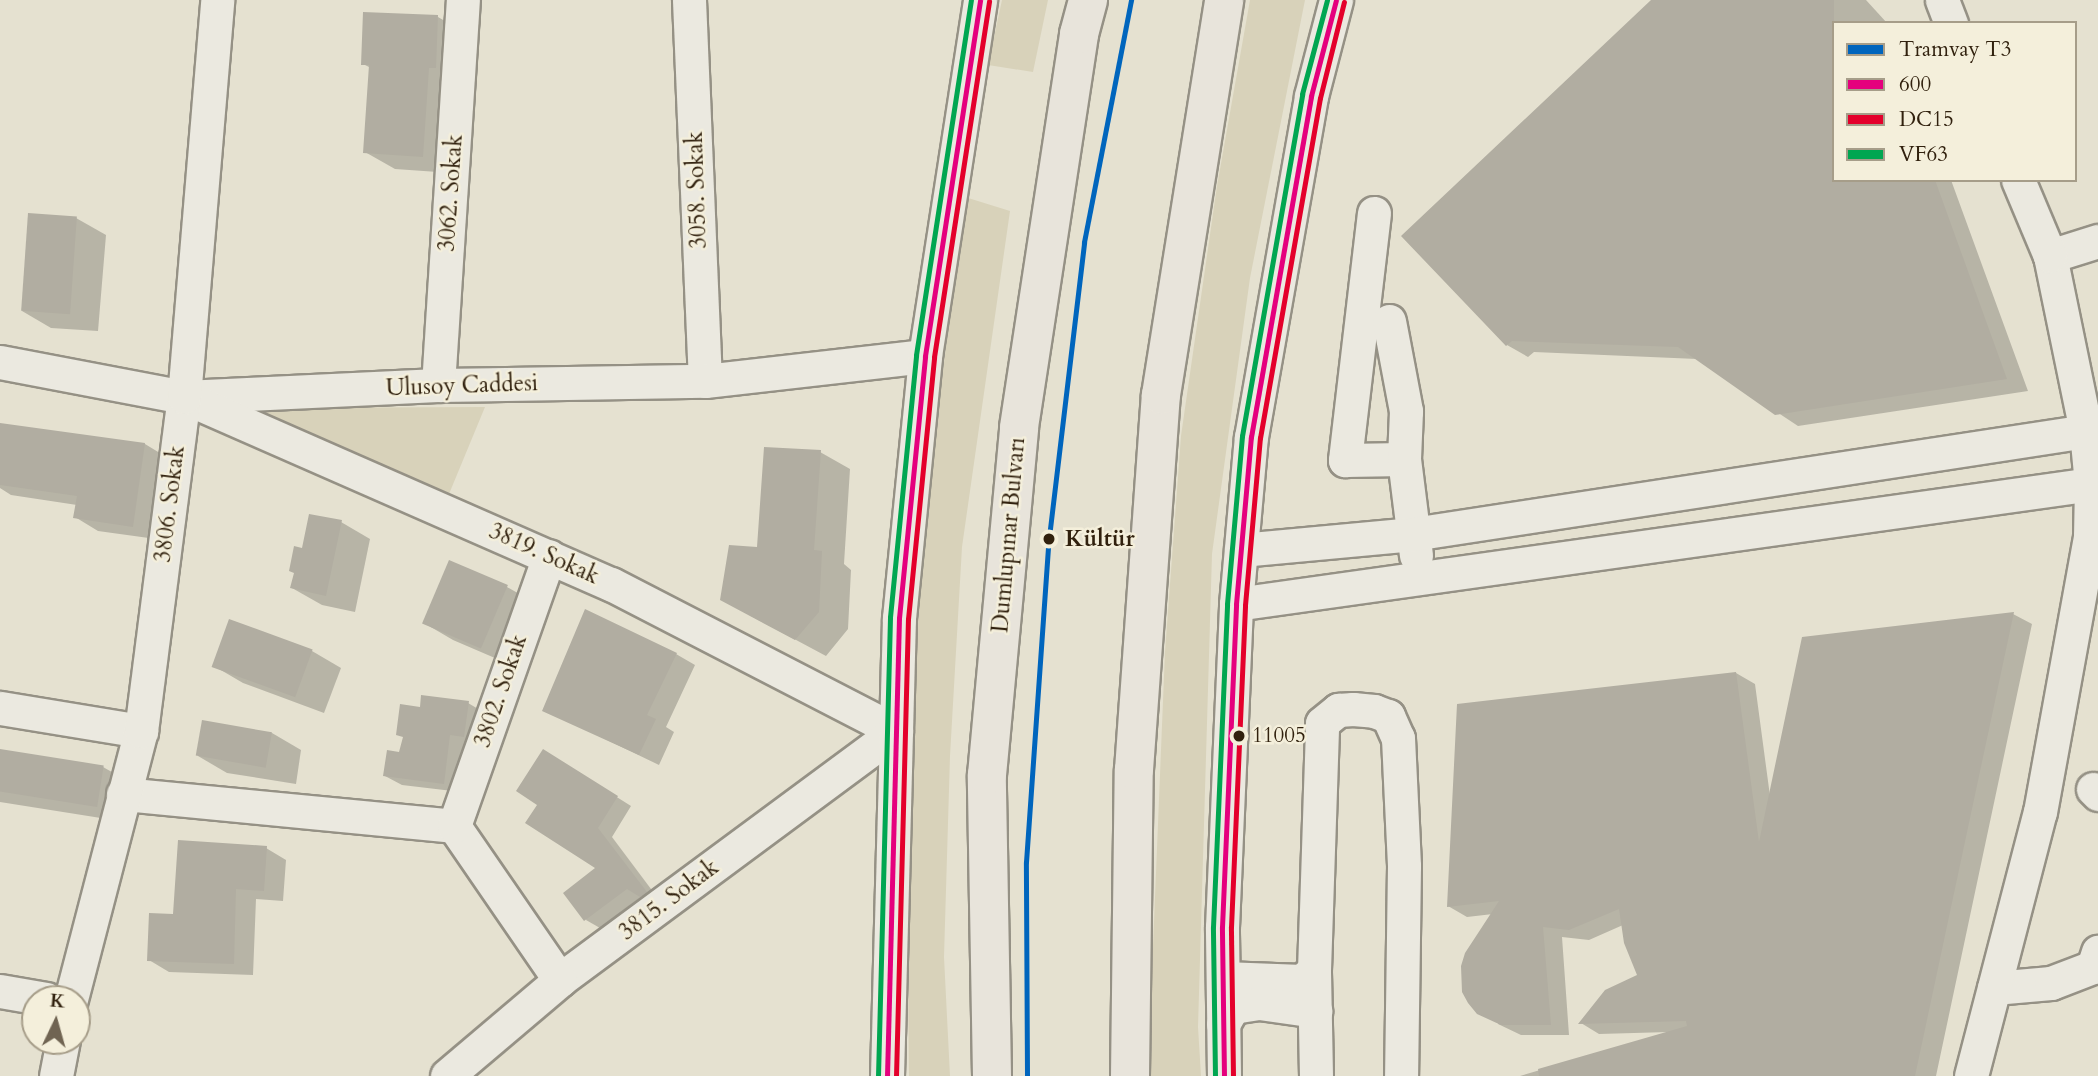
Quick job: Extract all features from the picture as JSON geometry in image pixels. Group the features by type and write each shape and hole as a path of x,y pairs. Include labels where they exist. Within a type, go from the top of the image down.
{"highway":[{"name":"Dumlupınar Bulvarı","path":"992,1076 987,775 1019,427 1080,34 1088,0"},
{"path":"1130,1076 1134,771 1161,395 1224,0"}],"street":[{"name":"3806. Sokak","path":"75,985 141,731 184,397 217,0"},
{"name":"3062. Sokak","path":"438,385 463,0"},
{"name":"3058. Sokak","path":"689,0 705,381"},
{"path":"887,1076 899,618 925,356 981,0"},
{"path":"1224,1076 1222,927 1236,604 1251,437 1311,96 1336,0"},
{"path":"1942,0 1950,21"},
{"path":"1971,1076 2040,812 2090,537 2091,484 2086,431 2050,256 2019,182"},
{"path":"1374,213 1345,460 1404,459"},
{"path":"2050,256 2098,241"},
{"path":"1389,321 1406,411 1404,459 1420,578"},
{"name":"Ulusoy Caddesi","path":"0,362 184,397 438,385 705,381 925,356"},
{"name":"3819. Sokak","path":"184,397 611,584 895,731"},
{"path":"1241,550 1413,534 2086,431"},
{"path":"1236,604 2091,484"},
{"path":"1716,537 1742,522 1741,496 1731,486"},
{"path":"1698,491 1690,505 1691,524 1716,537"},
{"name":"3802. Sokak","path":"454,826 549,556"},
{"path":"0,708 141,731"},
{"path":"1315,1076 1314,970 1322,723 1338,710 1374,710 1388,716 1398,738 1404,866 1401,1076"},
{"name":"3815. Sokak","path":"447,1076 560,980 895,731"},
{"path":"123,794 454,826 560,980"},
{"path":"1994,988 2051,983 2092,967 2098,952"},
{"path":"1223,978 1302,981 1314,970"},
{"path":"0,991 21,995"},
{"path":"1223,1024 1233,1007 1259,1003 1315,1011"},
{"path":"56,1076 60,1055"}],"shaded area":[{"path":"1002,0 1048,0 1033,72 988,65"},
{"path":"1250,0 1305,0 1250,278 1212,554 1198,1027 1201,1076 1151,1076 1152,971 1165,652 1181,436 1217,186"},
{"path":"965,197 1010,211 962,547 950,756 944,957 950,1076 909,1076 906,774 929,480"},
{"path":"485,407 449,494 256,417 259,408"}],"building":[{"path":"1651,0 1834,0 1832,182 1936,182 2007,379 1775,415 1678,347 1512,341 1506,346 1401,236"},
{"path":"363,12 438,15 436,68 429,68 423,157 363,153 369,65 361,65"},
{"path":"28,213 77,216 70,314 21,311"},
{"path":"0,423 145,443 133,527 73,518 77,496 0,485"},
{"path":"764,447 821,450 814,550 822,551 819,612 795,640 720,600 729,545 757,547"},
{"path":"309,514 342,520 326,596 290,588 294,573 289,571 294,546 302,548"},
{"path":"449,560 508,585 481,649 422,624"},
{"path":"585,609 677,653 647,715 656,719 639,755 542,711"},
{"path":"2014,612 1915,1076 1539,1076 1538,1069 1687,1026 1686,1021 1578,1024 1605,990 1637,975 1624,943 1619,909 1569,930 1543,927 1551,1025 1501,1025 1477,1014 1468,1003 1462,992 1461,966 1465,953 1499,901 1447,907 1457,704 1736,672 1759,842 1802,637"},
{"path":"229,619 313,649 295,697 212,667"},
{"path":"421,695 469,701 464,737 450,735 444,784 383,776 387,750 399,752 403,737 396,735 400,704 420,707"},
{"path":"202,720 272,732 266,768 196,755"},
{"path":"0,749 104,765 97,807 0,792"},
{"path":"543,749 618,796 598,828 647,892 640,897 627,889 584,921 563,893 595,868 525,823 537,805 516,791"},
{"path":"178,840 267,846 264,891 236,889 234,964 147,961 149,913 173,914"}],"tram line":[{"name":"T3","path":"1027,1076 1026,862 1049,537 1084,242 1131,0"}],"transit line":[{"name":"VF63","path":"878,1076 890,617 916,355 971,0"},
{"name":"600","path":"887,1076 899,618 925,356 980,0"},
{"name":"VF63","path":"1215,1076 1213,927 1227,604 1242,436 1302,94 1327,0"},
{"name":"600","path":"1224,1076 1222,927 1236,604 1251,437 1311,96 1336,0"},
{"name":"DC15","path":"896,1076 908,619 934,357 989,1"},
{"name":"DC15","path":"1233,1076 1231,927 1245,605 1260,438 1320,98 1344,2"}],"place":[{"name":"Kültür","path":"1049,539"},
{"name":"11005","path":"1239,736"}]}
